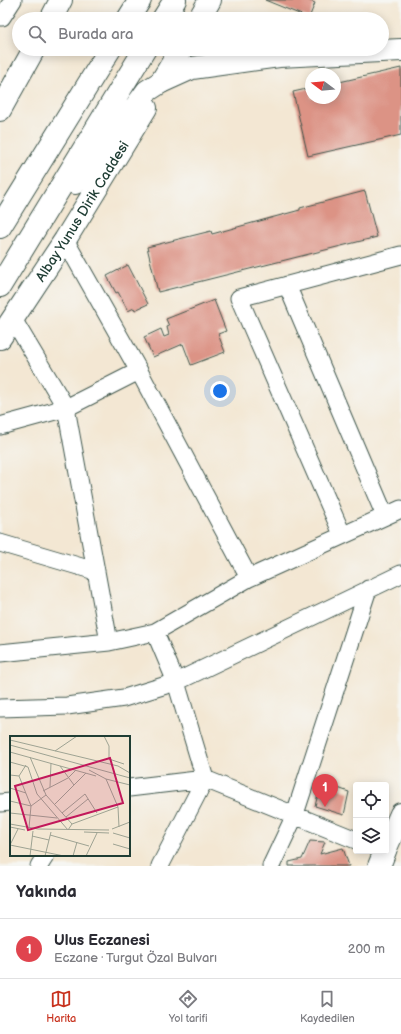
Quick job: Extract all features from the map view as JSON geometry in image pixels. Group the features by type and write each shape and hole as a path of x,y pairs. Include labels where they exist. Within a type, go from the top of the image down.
{"main road":[{"path":"55,12 61,0"},
{"path":"131,12 135,0"},
{"path":"132,12 140,0"},
{"path":"167,12 175,0"},
{"path":"203,12 210,0"},
{"path":"389,51 401,50"},
{"path":"0,110 30,56"},
{"path":"0,227 106,56"},
{"path":"0,286 141,56"},
{"name":"Albay Yunus Dirik Caddesi","path":"0,338 65,240 177,56"},
{"path":"50,205 70,189 97,158 147,91 192,68 279,56"},
{"path":"389,841 401,814"},
{"path":"378,866 383,854"}],"street":[{"path":"0,17 2,17 13,0"},
{"path":"65,240 139,371 249,578"},
{"path":"342,534 239,298 401,255"},
{"path":"286,285 384,516"},
{"path":"13,319 66,408 109,642"},
{"path":"0,426 66,408 139,371"},
{"path":"0,653 109,642 155,632 249,578 342,534 401,509"},
{"path":"0,543 95,571"},
{"path":"0,708 67,706 124,698 176,682 401,574"},
{"path":"270,866 294,816 368,590"},
{"path":"155,632 176,682 204,779 160,866"},
{"path":"130,788 204,779 353,839"},
{"path":"0,803 10,802"},
{"path":"39,866 45,856"}],"building":[{"path":"265,0 308,0 315,3 311,12 294,12"},
{"path":"401,68 401,135 308,156 293,92 305,89 305,104 341,104 341,82"},
{"path":"365,191 377,237 158,292 147,247 211,231 212,234 300,210 300,208"},
{"path":"128,265 148,304 135,310 134,308 128,311 118,292 116,293 107,276"},
{"path":"214,300 226,331 218,334 225,352 191,365 183,344 153,357 144,337 161,329 164,337 169,335 167,327 169,326 166,319"},
{"path":"321,782 349,792 344,815 315,806"},
{"path":"310,841 325,842 320,854 343,848 349,866 289,866 289,862 302,859"}],"place":[{"name":"Ulus Eczanesi","path":"325,807"}]}
